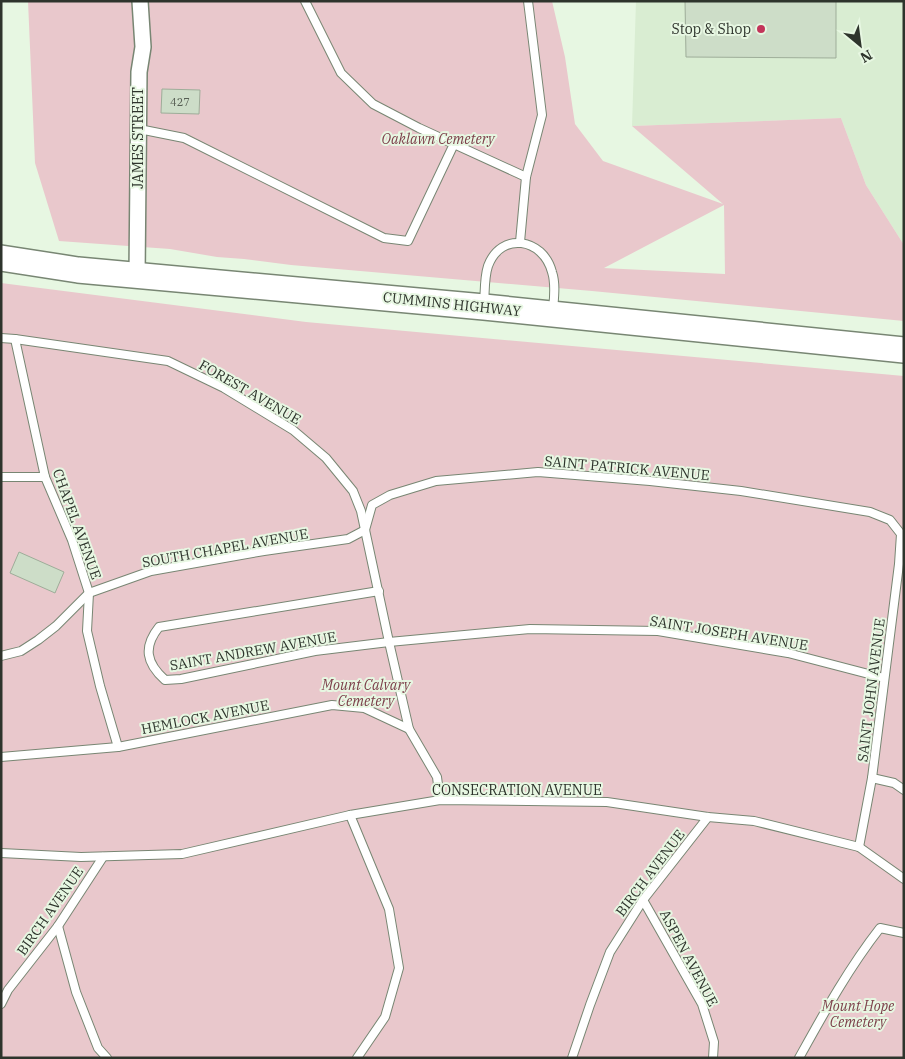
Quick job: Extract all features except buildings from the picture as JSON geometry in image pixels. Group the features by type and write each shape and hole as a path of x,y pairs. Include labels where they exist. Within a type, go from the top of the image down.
{"main road":[{"name":"CUMMINS HIGHWAY","path":"1,258 78,270 694,327 904,350"}],"street":[{"name":"JAMES STREET","path":"137,276 139,72 143,47 140,1"}],"lane":[{"path":"305,1 341,73 373,104 454,144 526,176"},
{"path":"520,242 526,176 542,115 528,1"},
{"path":"139,128 184,138 384,238 408,241 454,144"},
{"path":"484,307 488,267 495,255 507,244 520,242 533,246 544,257 552,271 554,292 553,314"},
{"name":"FOREST AVENUE","path":"1,338 168,361 224,388 293,430 326,458 353,492 361,511 409,729 437,777 440,800"},
{"name":"CHAPEL AVENUE","path":"15,339 45,477 72,540 89,592 86,631 118,747"},
{"name":"SAINT PATRICK AVENUE","path":"365,530 372,505 390,496 436,480 538,472 732,490 870,512 890,520 901,534"},
{"path":"1,477 45,477"},
{"name":"SOUTH CHAPEL AVENUE","path":"89,592 151,571 348,539 365,530"},
{"name":"SAINT JOHN AVENUE","path":"859,847 872,778 884,678 902,565 901,534"},
{"name":"SAINT ANDREW AVENUE","path":"379,591 159,627 150,638 149,656 157,673 165,680 181,679 315,652 389,642"},
{"path":"1,656 21,651 38,640 56,626 89,592"},
{"name":"SAINT JOSEPH AVENUE","path":"389,642 530,629 658,631 788,653 884,678"},
{"name":"HEMLOCK AVENUE","path":"1,758 118,747 332,704 364,708 409,729"},
{"path":"872,778 894,783 904,790"},
{"name":"CONSECRATION AVENUE","path":"1,853 103,857 182,854 350,815 440,800 607,802 708,817 754,821 859,847 904,879"},
{"path":"350,815 389,909 399,968 385,1017 357,1058"},
{"name":"BIRCH AVENUE","path":"572,1058 610,952 643,900 708,817"},
{"name":"BIRCH AVENUE","path":"1,1004 8,990 58,926 103,857"},
{"name":"ASPEN AVENUE","path":"643,900 702,1004 714,1042 713,1058"},
{"path":"58,926 76,992 98,1048 107,1058"},
{"path":"799,1058 835,992 861,952 880,928 904,933"}],"shaded area":[{"path":"636,1 904,1 904,245 866,185 841,118 632,126"}],"green space":[{"name":"Oaklawn Cemetery","path":"28,1 552,1 565,57 575,124 603,161 723,204 632,126 841,118 866,185 904,245 904,321 291,265 217,257 170,249 59,241 35,163","holes":["724,205 725,274 603,268"]},
{"name":"Mount Calvary Cemetery","path":"1,283 306,322 904,376 904,1058 1,1058"}],"place":[{"name":"Stop & Shop","path":"761,29"}],"park label":[{"name":"Mount Hope Cemetery","path":"858,1014"}]}
